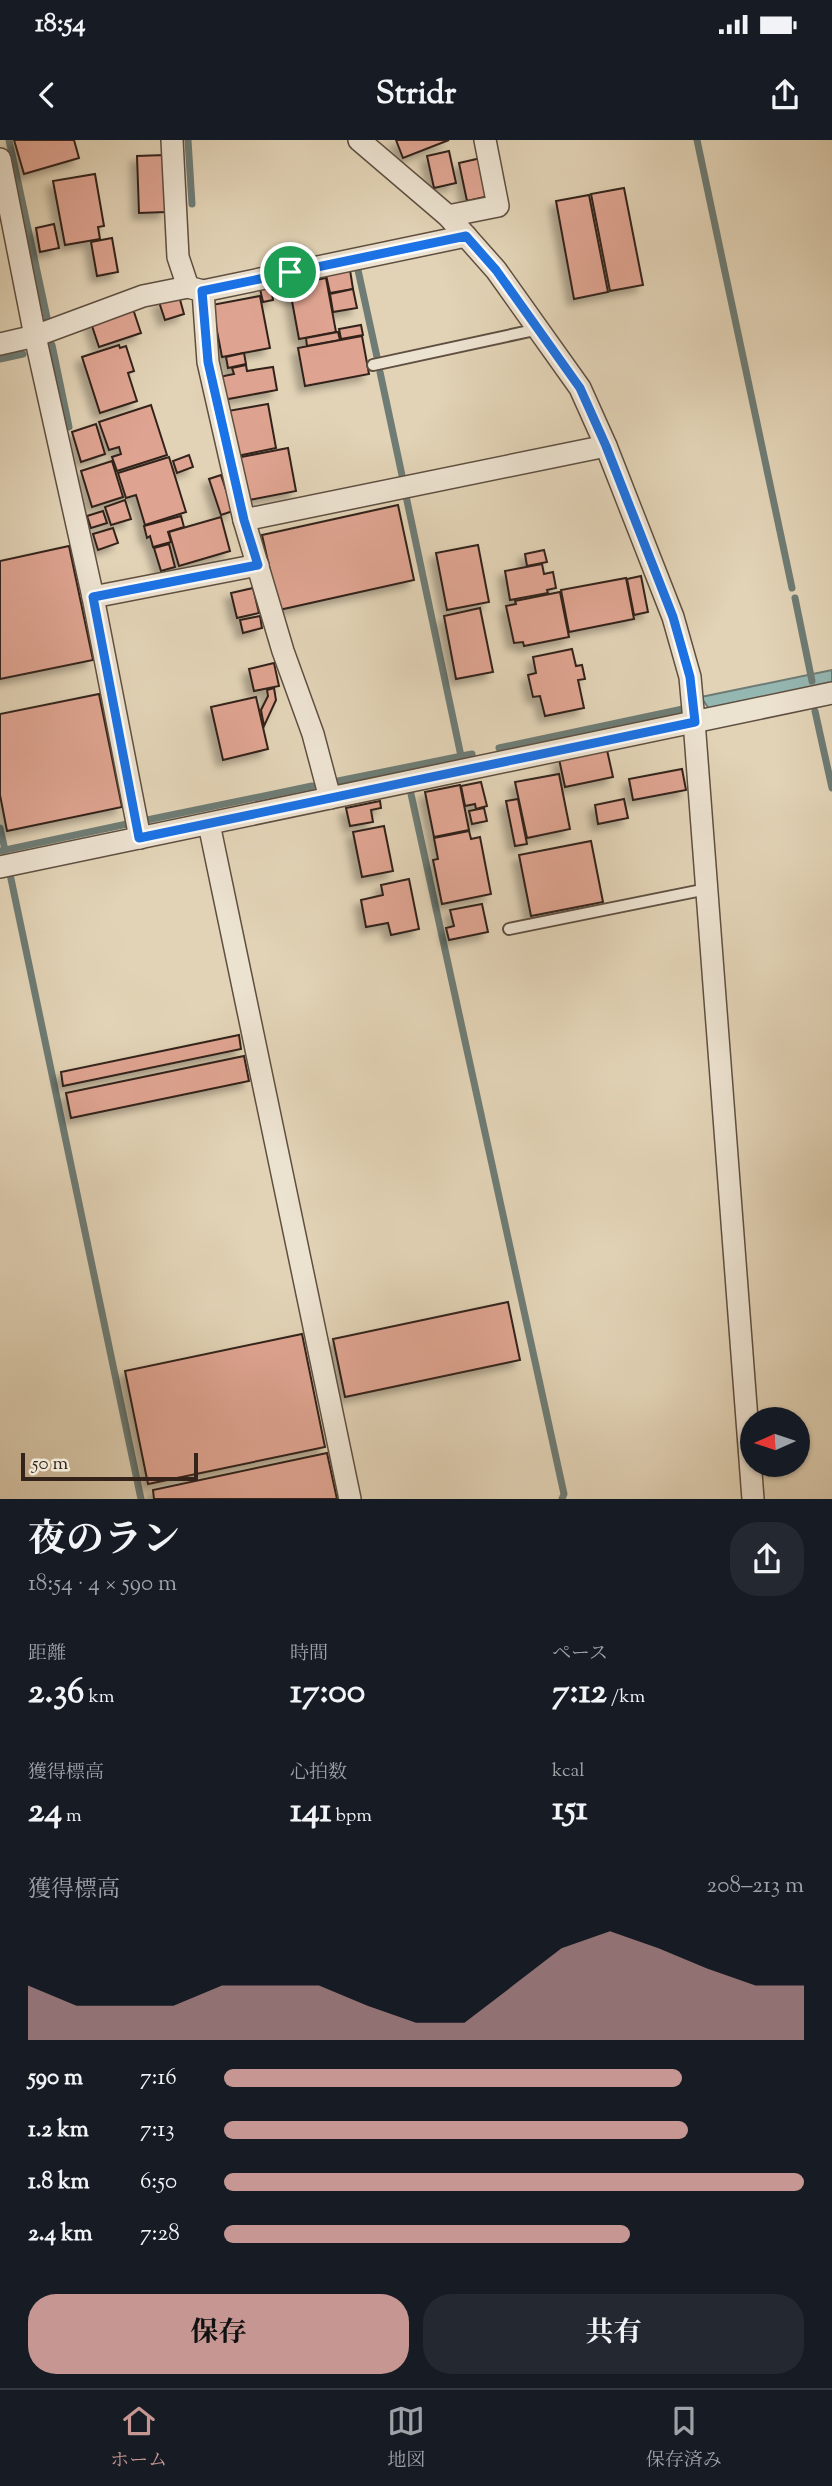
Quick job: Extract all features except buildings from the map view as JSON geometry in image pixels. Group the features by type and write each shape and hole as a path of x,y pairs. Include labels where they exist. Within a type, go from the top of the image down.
{"street":[{"path":"172,140 178,257 195,289 208,362 244,520 282,651 313,734 330,798"},
{"path":"359,140 448,216 466,236 496,270 580,388 606,446 673,617 690,677 695,722 753,1499"},
{"path":"448,216 498,206 485,140"},
{"path":"0,159 35,336 93,597 139,838"},
{"path":"0,344 35,336 143,296 195,289 466,236"},
{"path":"244,520 606,446"},
{"path":"93,597 258,565"},
{"path":"0,867 832,693"},
{"path":"209,824 350,1499"}],"lane":[{"path":"373,365 539,329"},
{"path":"509,929 707,889"}],"water":[{"path":"832,670 832,684 709,709 701,697"}],"waterway":[{"path":"9,140 49,327"},
{"path":"188,140 192,204"},
{"path":"697,140 792,588"},
{"path":"358,270 377,357"},
{"path":"52,345 69,427"},
{"path":"0,359 23,354"},
{"path":"380,372 403,480"},
{"path":"406,496 461,756"},
{"path":"795,598 812,681"},
{"path":"499,748 683,709"},
{"path":"815,711 832,788"},
{"path":"338,781 472,754"},
{"path":"147,820 312,786"},
{"path":"411,794 564,1494 562,1499"},
{"path":"0,851 127,824"},
{"path":"0,828 5,850"},
{"path":"10,874 141,1499"}],"route":[{"path":"466,236 496,270 580,388 606,446 673,617 690,677 695,722 139,838 93,597 258,565 244,520 208,362 202,291 290,272 466,236"}]}
